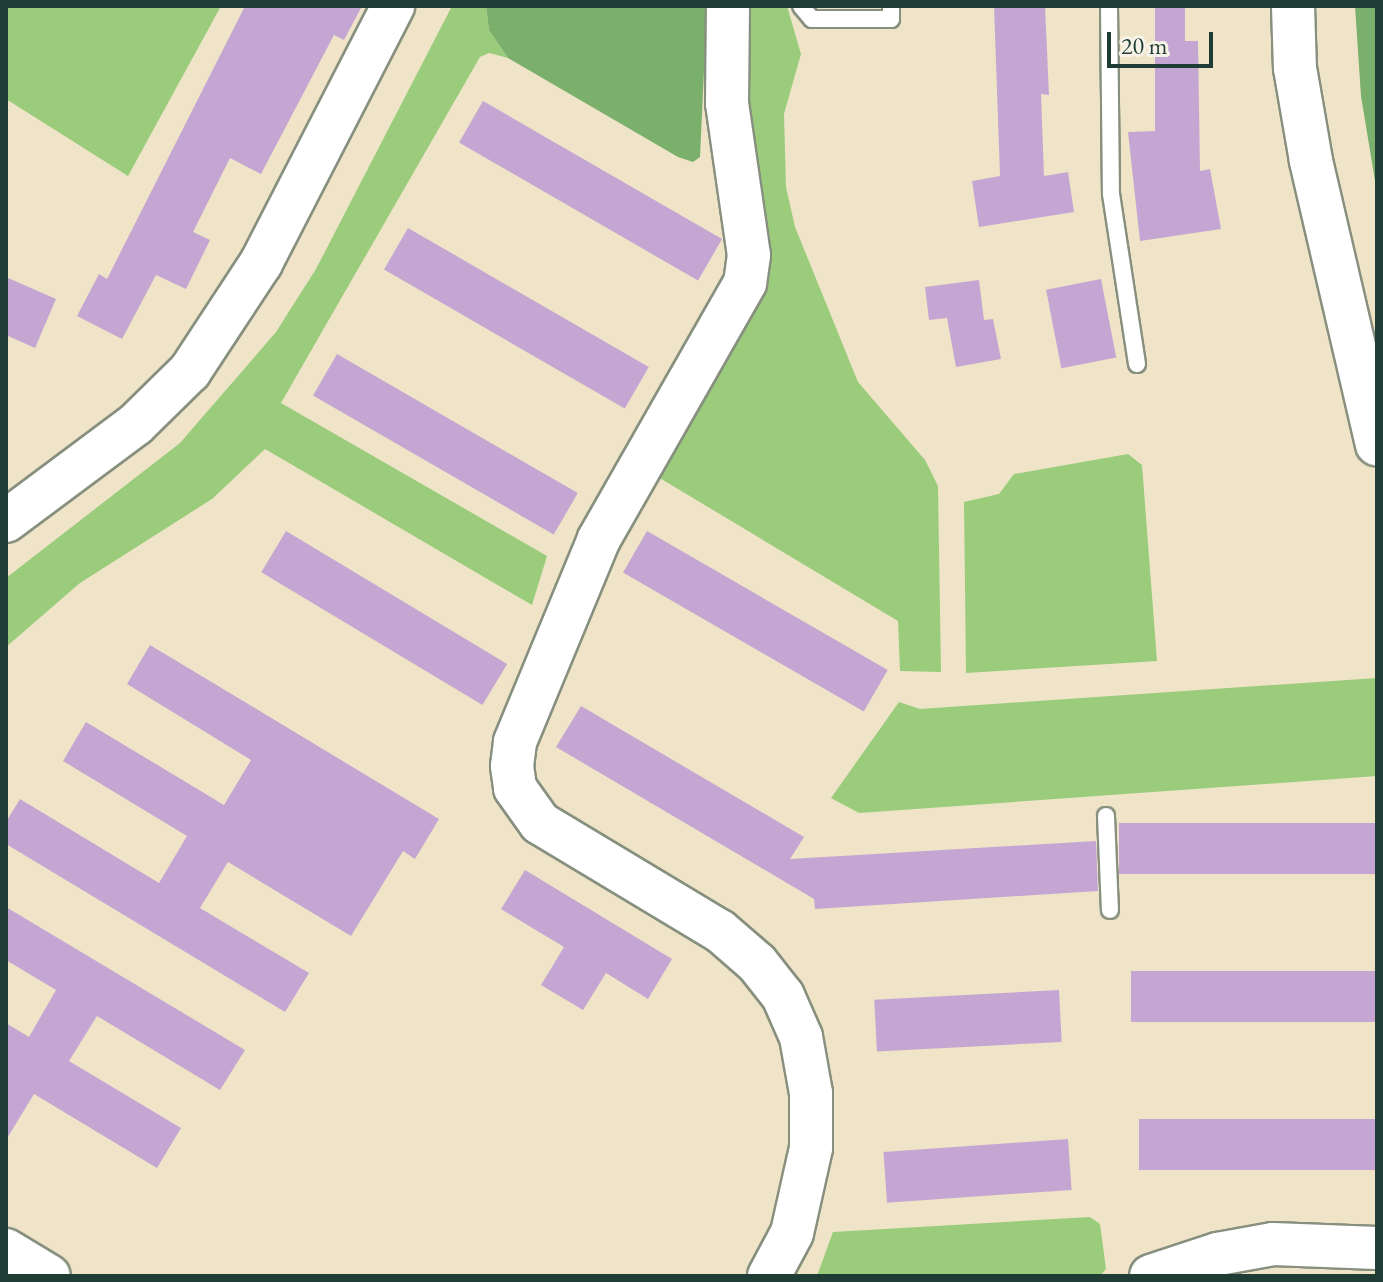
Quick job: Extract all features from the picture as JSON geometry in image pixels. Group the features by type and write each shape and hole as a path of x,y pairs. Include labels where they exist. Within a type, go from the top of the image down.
{"street":[{"path":"6,521 136,424 190,371 261,263 393,6"},
{"path":"728,6 727,103 749,255 745,283 599,539 515,742 512,766 515,788 540,823 720,931 757,963 783,996 801,1037 811,1093 811,1148 792,1233 769,1276"},
{"path":"1293,6 1295,68 1311,161 1377,444"},
{"path":"1151,1276 1218,1254 1273,1244 1377,1248"},
{"path":"6,1250 49,1276"}],"lane":[{"path":"801,6 812,19 891,19 891,6"},
{"path":"1109,6 1111,194 1137,364"},
{"path":"1106,816 1110,910"}],"green space":[{"path":"6,6 221,6 128,176 6,99"},
{"path":"452,6 486,6 489,30 508,58 489,53 480,57 281,403 547,556 532,605 265,449 212,499 80,583 6,647 6,578 180,443 276,332 316,269"},
{"path":"486,6 707,6 700,157 693,162 678,157 508,58 489,30"},
{"path":"745,6 787,6 801,54 784,114 786,187 795,227 858,382 925,460 938,486 941,672 900,671 898,621 658,477 762,292 742,62"},
{"path":"1355,6 1377,6 1377,193 1361,96"},
{"path":"1128,454 1142,465 1157,661 966,673 964,502 999,494 1014,474"},
{"path":"1377,678 1377,776 859,813 831,798 899,702 920,709"},
{"path":"1090,1217 1100,1224 1106,1269 1100,1276 817,1276 833,1232"}],"building":[{"path":"245,6 362,6 344,40 334,35 261,174 230,158 193,232 210,240 186,289 156,275 122,339 77,316 99,274 107,279"},
{"path":"994,6 1045,6 1049,95 1041,94 1044,176 1068,172 1074,212 979,227 972,181 1000,176"},
{"path":"1155,6 1185,6 1185,41 1198,41 1200,171 1210,169 1221,229 1140,241 1128,132 1155,131"},
{"path":"483,101 722,239 698,281 459,143"},
{"path":"408,228 649,367 625,409 384,270"},
{"path":"6,277 56,299 35,348 6,335"},
{"path":"1101,279 1116,358 1061,368 1046,290"},
{"path":"979,280 984,320 993,319 1001,359 956,367 947,318 929,320 925,287"},
{"path":"337,354 578,493 554,535 313,396"},
{"path":"286,531 507,664 482,705 261,572"},
{"path":"647,531 888,670 864,712 623,573"},
{"path":"150,645 439,819 415,859 403,851 351,936 228,862 200,908 309,973 285,1012 6,844 6,822 20,799 159,883 187,836 63,761 86,722 224,805 251,760 127,684"},
{"path":"581,706 804,837 790,859 1096,841 1098,891 815,909 814,899 556,747"},
{"path":"1119,823 1377,823 1377,874 1119,874"},
{"path":"525,870 672,959 648,999 606,973 583,1010 541,985 564,947 501,909"},
{"path":"6,907 245,1050 220,1090 97,1016 69,1061 181,1128 157,1168 34,1094 6,1140 6,1023 29,1037 56,990 6,960"},
{"path":"1131,971 1377,971 1377,1022 1131,1022"},
{"path":"1059,990 1062,1042 877,1052 874,1000"},
{"path":"1139,1119 1377,1119 1377,1170 1139,1170"},
{"path":"1068,1139 1072,1190 887,1203 883,1152"}]}
